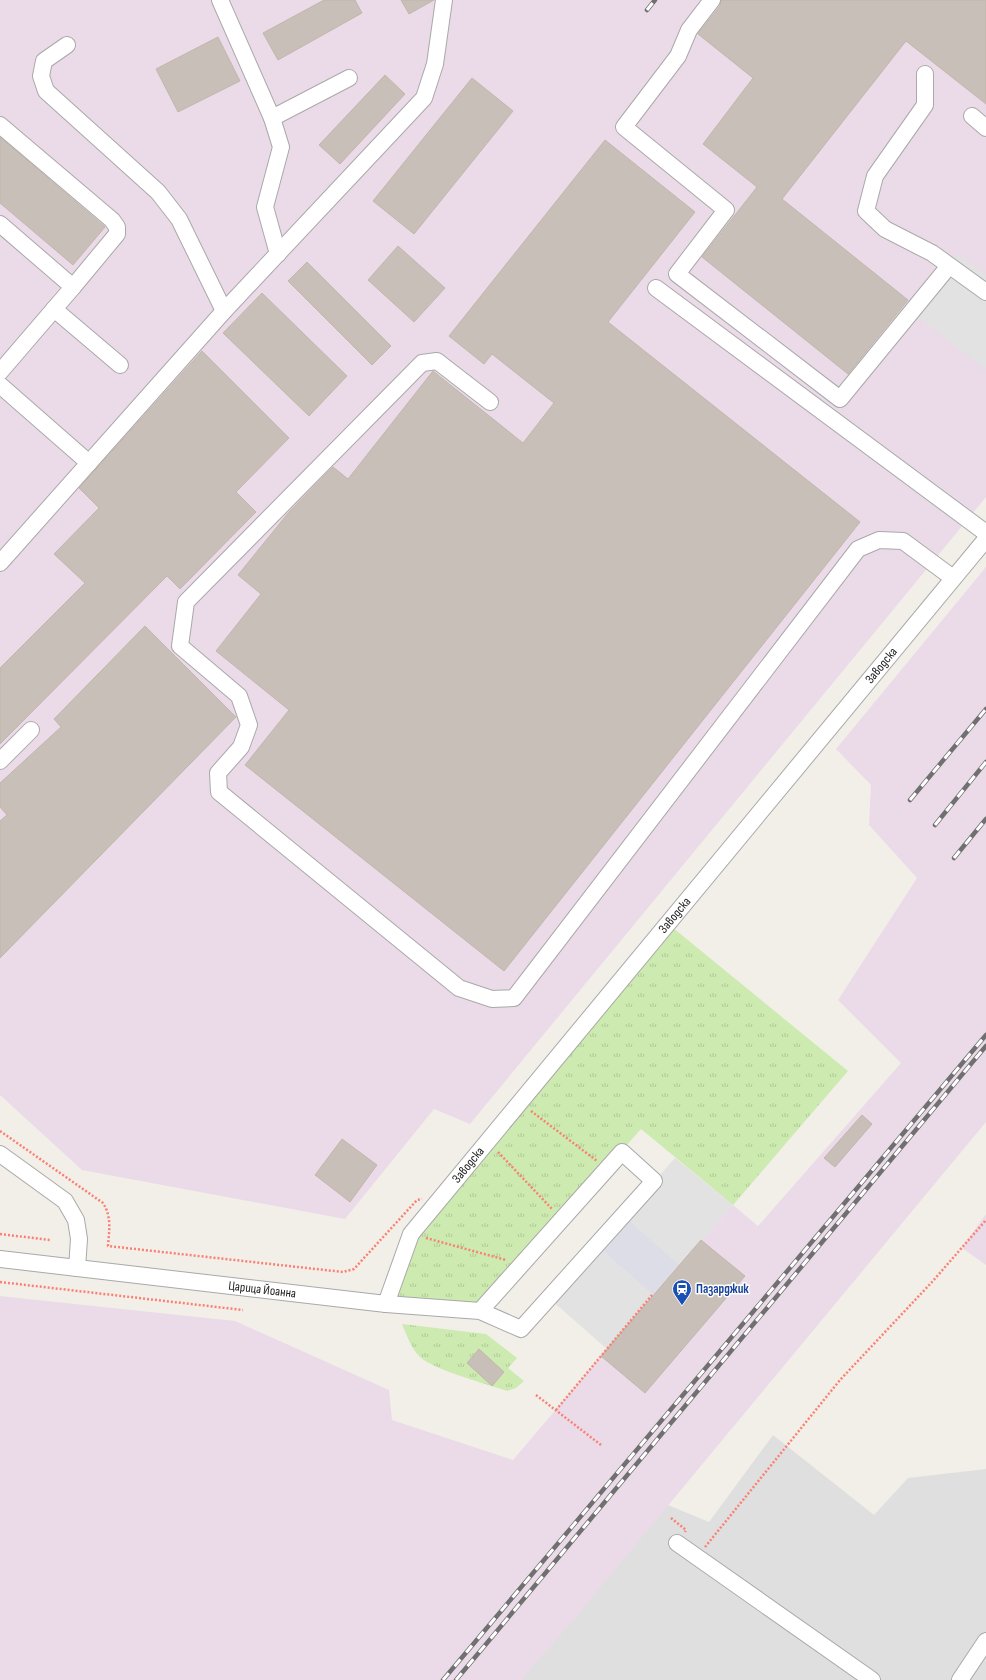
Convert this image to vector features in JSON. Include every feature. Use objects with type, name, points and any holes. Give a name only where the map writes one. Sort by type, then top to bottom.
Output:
[{"type":"street","points":[[220,0],[272,118],[280,147],[265,207],[278,254]]},
{"type":"street","points":[[0,563],[224,311],[424,98],[435,64],[444,0]]},
{"type":"street","points":[[712,0],[689,30],[678,56],[624,127],[726,210],[677,274],[840,399],[949,266]]},
{"type":"street","points":[[67,45],[44,61],[42,76],[46,91],[158,192],[179,219],[224,311]]},
{"type":"street","points":[[925,74],[925,106],[875,176],[866,211],[885,229],[932,253],[986,292]]},
{"type":"street","points":[[272,118],[349,78]]},
{"type":"street","points":[[972,116],[986,128]]},
{"type":"street","points":[[0,125],[112,220],[117,227],[118,234],[0,372]]},
{"type":"street","points":[[0,224],[73,287]]},
{"type":"street","points":[[656,288],[986,533]]},
{"type":"street","points":[[54,309],[120,365]]},
{"type":"street","points":[[490,402],[437,362],[422,363],[186,602],[180,646],[239,696],[249,725],[241,747],[218,773],[219,792],[459,988],[492,999],[514,998],[858,549],[879,540],[903,541],[953,578]]},
{"type":"street","points":[[0,385],[88,463]]},
{"type":"street","name":"Заводска","points":[[386,1304],[411,1234],[986,539]]},
{"type":"street","points":[[0,761],[32,730]]},
{"type":"street","name":"Царица Йоанна","points":[[0,1259],[386,1304],[480,1311],[521,1329],[654,1181],[622,1152],[607,1169]]},
{"type":"street","points":[[0,1154],[65,1201],[76,1220],[79,1239],[77,1268]]},
{"type":"street","points":[[480,1311],[607,1169]]},
{"type":"street","points":[[677,1543],[872,1680]]},
{"type":"street","points":[[960,1680],[986,1641]]},
{"type":"path","points":[[520,1103],[607,1169]]},
{"type":"path","points":[[0,1131],[103,1203],[108,1211],[110,1219],[108,1246],[343,1272],[354,1269],[417,1200],[423,1198]]},
{"type":"path","points":[[488,1141],[562,1219]]},
{"type":"path","points":[[697,1557],[840,1380],[932,1282],[986,1220]]},
{"type":"path","points":[[0,1234],[50,1240]]},
{"type":"path","points":[[411,1234],[522,1264]]},
{"type":"path","points":[[0,1282],[243,1310]]},
{"type":"path","points":[[556,1410],[652,1295]]},
{"type":"path","points":[[536,1395],[601,1445]]},
{"type":"shaded area","points":[[0,0],[986,0],[986,497],[470,1124],[434,1109],[345,1219],[82,1170],[0,1095]]},
{"type":"shaded area","points":[[959,254],[986,275],[986,370],[913,313]]},
{"type":"shaded area","points":[[986,567],[986,1122],[574,1619],[521,1680],[0,1680],[0,1296],[235,1321],[389,1390],[392,1420],[513,1460],[653,1295],[733,1205],[758,1226],[901,1063],[838,1000],[917,878],[869,825],[871,785],[836,749]]},
{"type":"shaded area","points":[[675,1158],[733,1205],[680,1265],[624,1216]]},
{"type":"shaded area","points":[[986,1214],[986,1265],[962,1248]]},
{"type":"shaded area","points":[[624,1216],[680,1265],[653,1295],[597,1246]]},
{"type":"shaded area","points":[[597,1246],[653,1295],[607,1349],[549,1298]]},
{"type":"shaded area","points":[[773,1435],[874,1515],[908,1478],[986,1469],[986,1680],[520,1680],[668,1505],[709,1522]]},
{"type":"green space","points":[[667,923],[848,1071],[733,1205],[641,1129],[480,1311],[386,1304],[411,1234]]},
{"type":"green space","points":[[402,1324],[486,1334],[517,1358],[508,1368],[524,1381],[516,1388],[507,1391],[437,1367],[420,1357],[414,1350]]},
{"type":"building","points":[[324,0],[355,0],[362,13],[278,60],[263,33]]},
{"type":"building","points":[[401,0],[434,0],[409,14]]},
{"type":"building","points":[[721,0],[986,0],[986,104],[906,41],[782,199],[908,300],[848,374],[702,257],[757,187],[703,144],[753,78],[698,34],[720,6]]},
{"type":"building","points":[[218,37],[240,81],[178,112],[156,69]]},
{"type":"building","points":[[385,75],[405,94],[340,164],[319,145]]},
{"type":"building","points":[[472,78],[513,111],[414,234],[373,201]]},
{"type":"building","points":[[0,137],[105,227],[73,265],[0,203]]},
{"type":"building","points":[[605,140],[695,212],[608,322],[860,522],[504,971],[245,765],[289,710],[216,651],[261,594],[238,575],[289,512],[333,467],[348,479],[433,371],[523,443],[554,403],[492,354],[484,364],[449,336]]},
{"type":"building","points":[[398,246],[445,288],[414,322],[368,280]]},
{"type":"building","points":[[307,262],[391,346],[372,365],[288,281]]},
{"type":"building","points":[[262,293],[347,376],[309,416],[223,333]]},
{"type":"building","points":[[202,351],[289,438],[236,492],[256,512],[180,589],[167,576],[0,744],[0,668],[85,583],[54,554],[99,508],[79,488]]},
{"type":"building","points":[[145,626],[236,717],[0,958],[0,821],[7,815],[0,807],[0,783],[61,727],[54,719]]},
{"type":"building","points":[[862,1115],[872,1124],[835,1167],[824,1158]]},
{"type":"building","points":[[342,1139],[377,1165],[350,1202],[315,1175]]},
{"type":"building","name":"Пазарджик","points":[[701,1240],[745,1276],[645,1393],[601,1356]]},
{"type":"building","points":[[479,1349],[504,1372],[492,1386],[467,1363]]},
{"type":"railway","points":[[647,10],[655,0]]},
{"type":"railway","points":[[910,800],[986,709]]},
{"type":"railway","points":[[935,825],[986,762]]},
{"type":"railway","points":[[954,858],[986,819]]},
{"type":"railway","points":[[443,1680],[986,1035]]},
{"type":"railway","points":[[456,1680],[986,1046]]},
{"type":"place","name":"Пазарджик","points":[[682,1306]]}]
